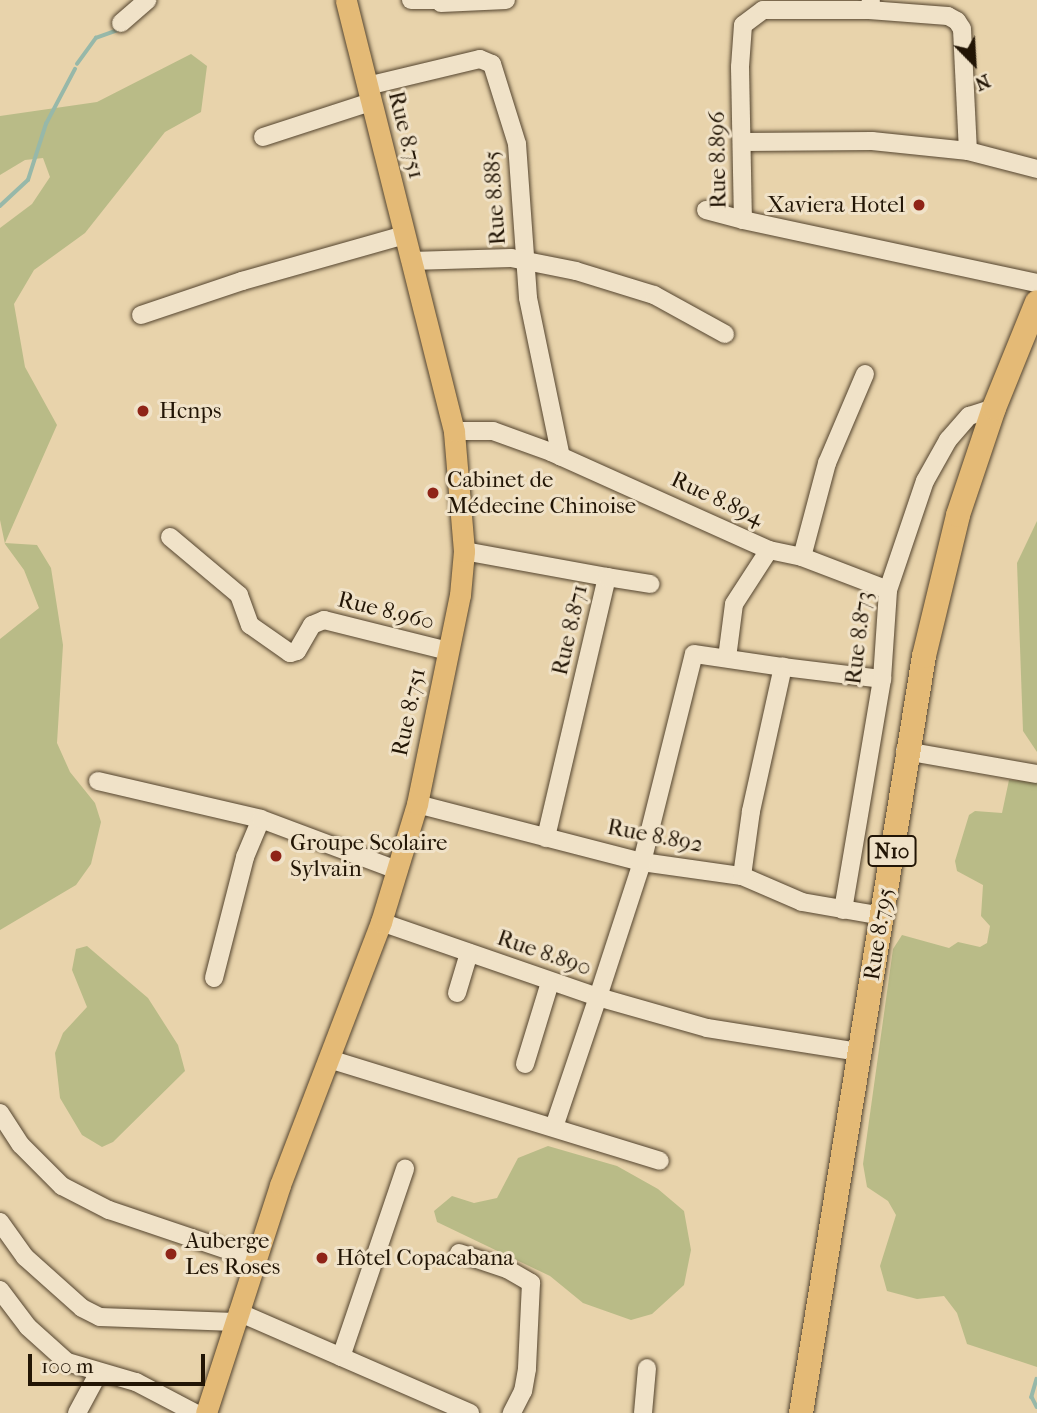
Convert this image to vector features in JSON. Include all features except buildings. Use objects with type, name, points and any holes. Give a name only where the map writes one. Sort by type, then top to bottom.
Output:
[{"type":"highway","name":"Rue 8.795","points":[[801,1413],[858,1052],[883,916],[905,751],[947,555],[994,408],[1037,302]]},
{"type":"main road","name":"Rue 8.751","points":[[206,1413],[254,1259],[381,922],[417,804],[448,652],[464,551],[454,431],[346,0]]},
{"type":"street","points":[[121,23],[147,0]]},
{"type":"street","points":[[411,0],[506,0]]},
{"type":"street","points":[[870,5],[948,16],[957,21],[962,29],[968,151]]},
{"type":"street","name":"Rue 8.896","points":[[870,5],[763,10],[752,15],[743,25],[740,47],[743,220],[1037,283]]},
{"type":"street","name":"Rue 8.885","points":[[369,94],[480,59],[492,64],[517,144],[524,260],[535,342],[561,457]]},
{"type":"street","points":[[263,137],[369,94]]},
{"type":"street","points":[[743,142],[872,141],[968,151],[1037,169]]},
{"type":"street","points":[[706,210],[743,220]]},
{"type":"street","points":[[141,315],[242,281],[405,236]]},
{"type":"street","points":[[411,261],[524,260],[644,292],[725,334]]},
{"type":"street","points":[[802,558],[827,463],[866,373]]},
{"type":"street","name":"Rue 8.873","points":[[843,910],[882,679],[888,590],[925,481],[948,440],[969,416],[994,408]]},
{"type":"street","name":"Rue 8.894","points":[[454,431],[493,431],[561,457],[769,550],[802,558],[888,590]]},
{"type":"street","name":"Rue 8.960","points":[[170,537],[239,595],[250,625],[290,653],[297,651],[312,625],[324,620],[448,652]]},
{"type":"street","points":[[769,550],[734,604],[727,658],[882,679]]},
{"type":"street","name":"Rue 8.871","points":[[464,551],[607,577],[546,838]]},
{"type":"street","points":[[607,577],[650,584]]},
{"type":"street","name":"Rue 8.890","points":[[381,922],[598,997],[642,862],[694,654],[727,658]]},
{"type":"street","points":[[742,876],[751,811],[783,667]]},
{"type":"street","points":[[905,751],[1037,774]]},
{"type":"street","points":[[97,781],[261,819],[397,870]]},
{"type":"street","name":"Rue 8.892","points":[[417,804],[642,862],[742,876],[802,902],[883,916]]},
{"type":"street","points":[[214,978],[245,857],[261,819]]},
{"type":"street","points":[[457,993],[469,953]]},
{"type":"street","points":[[525,1064],[550,982]]},
{"type":"street","points":[[554,1127],[598,997],[707,1028],[858,1052]]},
{"type":"street","points":[[329,1059],[660,1161]]},
{"type":"street","points":[[0,1113],[21,1145],[71,1192],[109,1210],[254,1259]]},
{"type":"street","points":[[341,1357],[405,1169]]},
{"type":"street","points":[[0,1223],[26,1257],[82,1308],[100,1317],[236,1317],[341,1357],[470,1413]]},
{"type":"street","points":[[459,1253],[507,1269],[531,1283],[527,1369],[523,1391],[512,1413]]},
{"type":"street","points":[[3,1301],[67,1362],[98,1374],[136,1382],[195,1413]]},
{"type":"street","points":[[643,1413],[647,1368]]},
{"type":"street","points":[[77,1413],[98,1374]]},
{"type":"green space","points":[[191,54],[207,66],[201,112],[165,132],[85,233],[34,270],[14,304],[25,367],[57,425],[5,543],[37,545],[51,568],[63,645],[57,743],[70,772],[95,803],[101,822],[91,864],[76,885],[0,930],[0,639],[39,608],[24,570],[5,544],[0,520],[0,228],[32,204],[50,177],[43,158],[25,160],[0,175],[0,116],[97,102]]},
{"type":"green space","points":[[1037,521],[1037,752],[1023,731],[1017,563]]},
{"type":"green space","points":[[1009,780],[1037,782],[1037,1367],[967,1344],[957,1313],[944,1296],[917,1299],[887,1291],[880,1266],[896,1215],[888,1201],[867,1187],[863,1164],[893,949],[902,935],[949,948],[958,942],[980,947],[987,943],[990,926],[981,916],[983,885],[957,871],[955,861],[969,815],[975,811],[1002,813]]},
{"type":"green space","points":[[87,946],[148,998],[178,1045],[185,1071],[113,1142],[102,1147],[82,1135],[60,1098],[55,1053],[63,1033],[87,1007],[72,970],[76,949]]},
{"type":"green space","points":[[548,1146],[617,1166],[658,1189],[684,1211],[691,1250],[684,1285],[652,1314],[631,1320],[583,1303],[550,1276],[437,1222],[434,1211],[452,1196],[474,1203],[497,1198],[518,1158]]},
{"type":"waterway","points":[[77,64],[96,38],[121,29]]},
{"type":"waterway","points":[[0,206],[28,180],[46,124],[75,69]]},
{"type":"waterway","points":[[1037,1379],[1032,1397],[1037,1407]]},
{"type":"place","name":"Xaviera Hotel","points":[[919,205]]},
{"type":"place","name":"Hcnps","points":[[143,411]]},
{"type":"place","name":"Cabinet de Médecine Chinoise","points":[[433,493]]},
{"type":"place","name":"Groupe Scolaire Sylvain","points":[[276,856]]},
{"type":"place","name":"Auberge Les Roses","points":[[171,1254]]},
{"type":"place","name":"Hôtel Copacabana","points":[[322,1258]]}]
